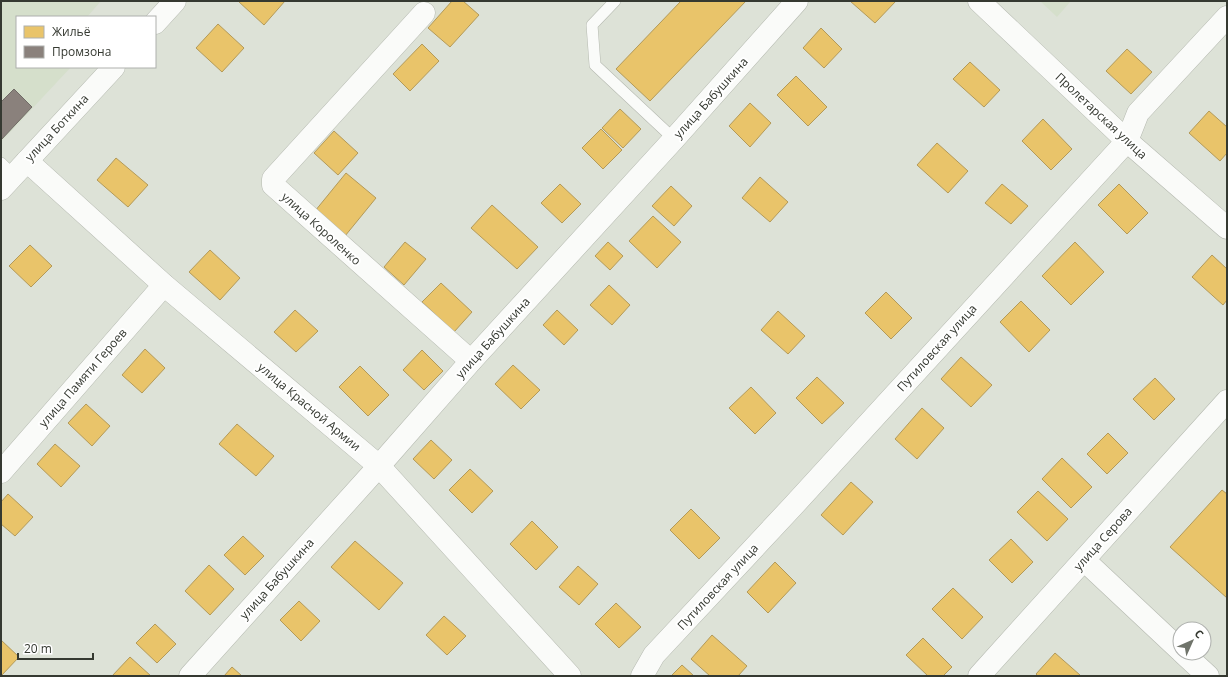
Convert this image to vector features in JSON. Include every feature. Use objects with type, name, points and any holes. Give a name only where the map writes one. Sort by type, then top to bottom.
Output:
[{"type":"street","points":[[156,22],[176,1]]},
{"type":"street","name":"улица Бабушкина","points":[[190,676],[379,466],[471,361],[674,139],[797,1]]},
{"type":"street","name":"Пролетарская улица","points":[[979,1],[1126,142],[1227,228]]},
{"type":"street","name":"улица Короленко","points":[[424,13],[273,179],[272,185],[471,361]]},
{"type":"street","name":"Путиловская улица","points":[[642,676],[654,655],[794,506],[1126,142],[1138,112],[1227,17]]},
{"type":"street","name":"улица Боткина","points":[[10,172],[113,68]]},
{"type":"street","name":"улица Красной Армии","points":[[10,172],[164,285],[379,466],[570,676]]},
{"type":"street","name":"улица Памяти Героев","points":[[1,472],[164,285]]},
{"type":"street","name":"улица Серова","points":[[979,676],[1226,403]]},
{"type":"street","points":[[1084,560],[1172,642]]},
{"type":"street","points":[[1192,661],[1208,676]]},
{"type":"lane","points":[[615,1],[592,25],[595,65],[674,139]]},
{"type":"shaded area","points":[[1,1],[101,1],[88,16],[16,16],[16,68],[70,68],[1,142]]},
{"type":"shaded area","points":[[1040,1],[1071,1],[1057,17]]},
{"type":"building: Жильё","points":[[238,1],[285,1],[264,25]]},
{"type":"building: Жильё","points":[[452,1],[463,1],[479,15],[450,47],[428,28]]},
{"type":"building: Жильё","points":[[681,1],[746,1],[650,101],[616,69]]},
{"type":"building: Жильё","points":[[850,1],[896,1],[875,23]]},
{"type":"building: Жильё","points":[[218,24],[244,48],[222,72],[196,48]]},
{"type":"building: Жильё","points":[[821,28],[842,49],[824,68],[803,48]]},
{"type":"building: Жильё","points":[[422,44],[439,61],[410,91],[393,74]]},
{"type":"building: Жильё","points":[[1127,49],[1152,72],[1131,94],[1106,71]]},
{"type":"building: Жильё","points":[[970,62],[1000,90],[984,107],[953,79]]},
{"type":"building: Жильё","points":[[796,76],[827,107],[808,126],[777,95]]},
{"type":"building: Жильё","points":[[750,103],[771,123],[750,147],[729,126]]},
{"type":"building: Жильё","points":[[620,109],[641,129],[623,148],[602,128]]},
{"type":"building: Жильё","points":[[1209,111],[1227,127],[1227,153],[1220,161],[1189,133]]},
{"type":"building: Жильё","points":[[1043,119],[1072,149],[1051,170],[1022,141]]},
{"type":"building: Жильё","points":[[601,129],[622,150],[603,169],[582,148]]},
{"type":"building: Жильё","points":[[334,131],[358,153],[338,175],[314,153]]},
{"type":"building: Жильё","points":[[937,143],[968,171],[948,193],[917,165]]},
{"type":"building: Жильё","points":[[116,158],[148,185],[128,207],[97,180]]},
{"type":"building: Жильё","points":[[346,173],[376,198],[345,236],[315,211]]},
{"type":"building: Жильё","points":[[760,177],[788,202],[770,222],[742,198]]},
{"type":"building: Жильё","points":[[560,184],[581,204],[562,223],[541,203]]},
{"type":"building: Жильё","points":[[1002,184],[1028,206],[1011,224],[985,203]]},
{"type":"building: Жильё","points":[[1119,184],[1148,213],[1127,234],[1098,205]]},
{"type":"building: Жильё","points":[[671,186],[692,206],[674,226],[652,206]]},
{"type":"building: Жильё","points":[[492,205],[538,247],[517,269],[471,228]]},
{"type":"building: Жильё","points":[[653,216],[681,242],[657,268],[629,241]]},
{"type":"building: Жильё","points":[[405,242],[426,259],[404,285],[384,267]]},
{"type":"building: Жильё","points":[[608,242],[623,256],[610,270],[595,256]]},
{"type":"building: Жильё","points":[[1075,242],[1104,272],[1071,305],[1042,276]]},
{"type":"building: Жильё","points":[[30,245],[52,266],[31,287],[9,266]]},
{"type":"building: Жильё","points":[[210,250],[240,278],[220,300],[189,272]]},
{"type":"building: Жильё","points":[[1212,255],[1227,269],[1227,300],[1223,305],[1192,277]]},
{"type":"building: Жильё","points":[[441,283],[472,312],[454,332],[422,302]]},
{"type":"building: Жильё","points":[[609,285],[630,305],[612,325],[590,305]]},
{"type":"building: Жильё","points":[[886,292],[912,318],[891,339],[865,313]]},
{"type":"building: Жильё","points":[[1021,301],[1050,330],[1029,352],[1000,322]]},
{"type":"building: Жильё","points":[[295,310],[318,331],[296,352],[274,332]]},
{"type":"building: Жильё","points":[[557,310],[578,330],[564,345],[543,325]]},
{"type":"building: Жильё","points":[[778,311],[805,336],[788,354],[761,330]]},
{"type":"building: Жильё","points":[[145,349],[165,368],[142,393],[122,375]]},
{"type":"building: Жильё","points":[[422,350],[443,371],[424,390],[403,370]]},
{"type":"building: Жильё","points":[[961,357],[992,385],[971,407],[941,379]]},
{"type":"building: Жильё","points":[[513,365],[540,390],[521,409],[495,384]]},
{"type":"building: Жильё","points":[[360,366],[389,395],[368,416],[339,387]]},
{"type":"building: Жильё","points":[[817,377],[844,403],[822,424],[796,398]]},
{"type":"building: Жильё","points":[[1155,378],[1175,399],[1154,420],[1133,399]]},
{"type":"building: Жильё","points":[[751,387],[776,413],[755,434],[729,408]]},
{"type":"building: Жильё","points":[[86,404],[110,426],[92,446],[68,423]]},
{"type":"building: Жильё","points":[[922,408],[944,428],[917,459],[895,439]]},
{"type":"building: Жильё","points":[[237,424],[274,456],[256,476],[219,444]]},
{"type":"building: Жильё","points":[[1108,433],[1128,453],[1107,474],[1087,454]]},
{"type":"building: Жильё","points":[[431,440],[452,460],[434,479],[413,459]]},
{"type":"building: Жильё","points":[[55,444],[80,466],[61,487],[37,464]]},
{"type":"building: Жильё","points":[[1062,458],[1092,487],[1071,508],[1042,479]]},
{"type":"building: Жильё","points":[[470,469],[493,491],[472,513],[449,490]]},
{"type":"building: Жильё","points":[[851,482],[873,502],[843,535],[821,515]]},
{"type":"building: Жильё","points":[[1222,490],[1227,494],[1227,598],[1170,547]]},
{"type":"building: Жильё","points":[[1038,491],[1068,519],[1047,541],[1017,512]]},
{"type":"building: Жильё","points":[[8,494],[33,517],[15,536],[1,524],[1,502]]},
{"type":"building: Жильё","points":[[691,509],[720,538],[699,559],[670,530]]},
{"type":"building: Жильё","points":[[532,521],[558,547],[536,570],[510,544]]},
{"type":"building: Жильё","points":[[243,536],[264,556],[245,575],[224,555]]},
{"type":"building: Жильё","points":[[1011,539],[1033,562],[1012,583],[989,560]]},
{"type":"building: Жильё","points":[[355,541],[403,583],[379,610],[331,567]]},
{"type":"building: Жильё","points":[[775,562],[796,583],[768,613],[747,592]]},
{"type":"building: Жильё","points":[[209,565],[234,589],[210,615],[185,591]]},
{"type":"building: Жильё","points":[[578,566],[598,584],[579,605],[559,587]]},
{"type":"building: Жильё","points":[[953,588],[983,617],[962,639],[932,609]]},
{"type":"building: Жильё","points":[[299,601],[320,621],[301,641],[280,620]]},
{"type":"building: Жильё","points":[[616,603],[641,627],[619,648],[595,624]]},
{"type":"building: Жильё","points":[[444,616],[466,636],[447,655],[426,635]]},
{"type":"building: Жильё","points":[[155,624],[176,644],[157,663],[136,643]]},
{"type":"building: Жильё","points":[[712,635],[747,666],[738,676],[710,676],[691,659]]},
{"type":"building: Жильё","points":[[923,638],[952,667],[943,676],[928,676],[906,655]]},
{"type":"building: Жильё","points":[[1,640],[19,657],[1,676]]},
{"type":"building: Жильё","points":[[1055,653],[1080,676],[1038,676],[1036,674]]},
{"type":"building: Жильё","points":[[130,657],[151,676],[112,676]]},
{"type":"building: Жильё","points":[[682,665],[694,676],[671,676]]},
{"type":"building: Жильё","points":[[232,667],[242,676],[224,676]]},
{"type":"building: Промзона","points":[[14,89],[32,107],[1,140],[1,102]]}]
